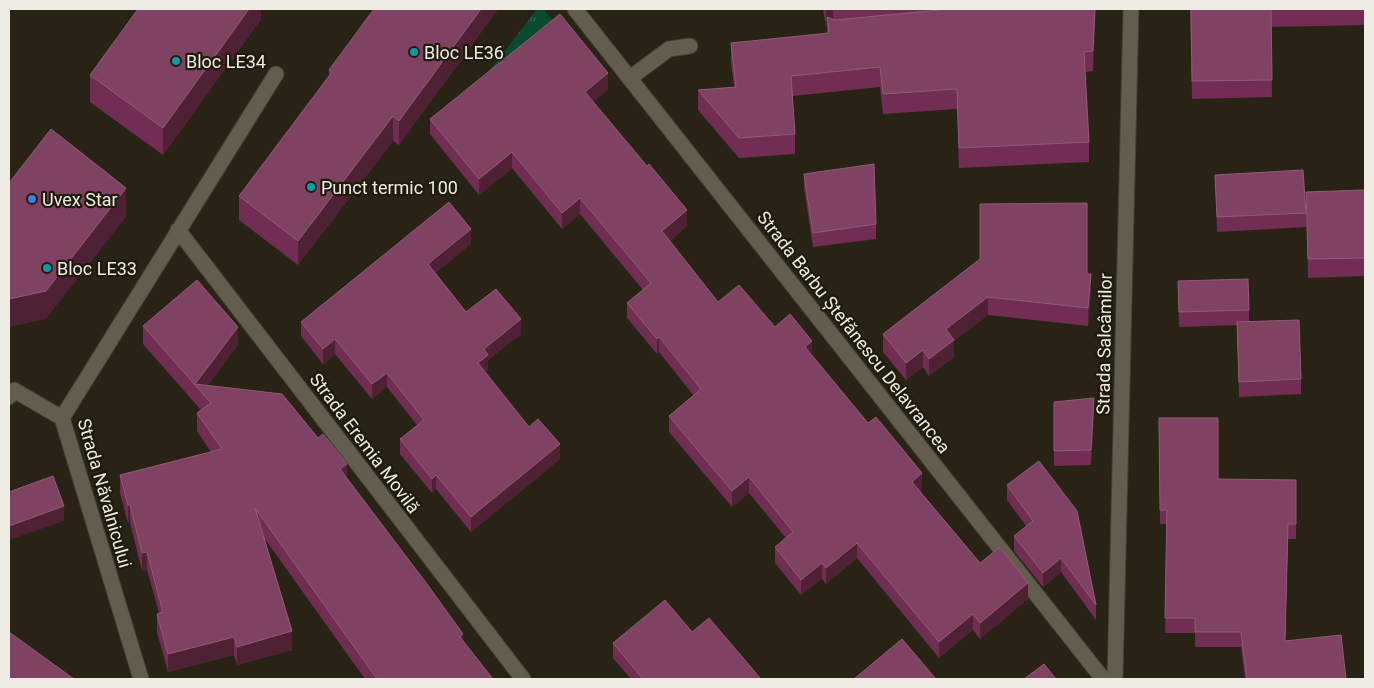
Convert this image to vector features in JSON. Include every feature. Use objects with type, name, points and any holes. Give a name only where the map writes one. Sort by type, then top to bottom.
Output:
[{"type":"street","name":"Strada Barbu Ștefănescu Delavrancea","points":[[575,9],[1103,679]]},
{"type":"street","name":"Strada Salcâmilor","points":[[1115,679],[1131,9]]},
{"type":"street","points":[[630,78],[669,48],[690,46]]},
{"type":"street","name":"Strada Năvalnicului","points":[[141,679],[62,418],[276,74]]},
{"type":"street","name":"Strada Eremia Movilă","points":[[178,230],[523,679]]},
{"type":"street","points":[[9,396],[14,390],[62,418]]},
{"type":"green space","points":[[537,9],[543,9],[560,29],[465,103]]},
{"type":"building","name":"Bloc LE34","points":[[138,9],[249,9],[163,128],[90,75]]},
{"type":"building","points":[[374,9],[481,9],[399,121],[393,116],[298,241],[239,196],[332,72],[329,70]]},
{"type":"building","points":[[950,9],[1095,9],[1093,51],[1084,52],[1089,142],[959,148],[957,89],[883,94],[880,67],[791,76],[795,134],[739,138],[698,90],[736,87],[731,43],[829,33],[827,17],[835,20]]},
{"type":"building","points":[[1191,9],[1271,9],[1272,80],[1192,81]]},
{"type":"building","points":[[560,14],[608,73],[585,92],[687,210],[662,231],[718,302],[739,285],[775,327],[790,314],[812,341],[805,347],[868,423],[876,417],[922,473],[912,482],[980,563],[1000,547],[1028,583],[980,623],[973,614],[939,642],[857,543],[826,568],[822,563],[801,580],[775,547],[793,532],[749,477],[732,491],[669,416],[701,389],[659,337],[657,339],[627,303],[651,283],[580,198],[562,213],[512,152],[479,179],[430,119]]},
{"type":"building","name":"Bloc LE33","points":[[51,129],[126,188],[46,291],[9,299],[9,183]]},
{"type":"building","points":[[874,164],[876,224],[813,233],[804,174]]},
{"type":"building","points":[[1303,170],[1306,213],[1217,217],[1215,175]]},
{"type":"building","points":[[1365,190],[1365,258],[1308,259],[1306,192]]},
{"type":"building","points":[[449,202],[471,229],[428,264],[466,312],[496,289],[521,319],[484,349],[488,355],[478,363],[529,427],[538,419],[560,444],[471,517],[436,475],[432,479],[400,439],[424,420],[387,373],[372,384],[335,339],[323,349],[301,322]]},
{"type":"building","points":[[1087,203],[1087,274],[1091,274],[1088,308],[988,297],[946,329],[954,340],[929,359],[923,350],[906,363],[883,334],[980,259],[980,204]]},
{"type":"building","points":[[1248,279],[1249,310],[1179,312],[1178,281]]},
{"type":"building","points":[[197,280],[238,327],[195,384],[282,394],[318,438],[323,434],[347,464],[340,469],[427,584],[463,634],[460,637],[493,679],[377,679],[255,508],[292,631],[237,647],[234,637],[168,654],[157,614],[163,612],[147,552],[142,553],[120,475],[222,449],[197,413],[211,403],[143,326]]},
{"type":"building","points":[[1299,320],[1301,379],[1239,382],[1237,322]]},
{"type":"building","points":[[1094,398],[1091,450],[1054,451],[1054,402]]},
{"type":"building","points":[[1159,418],[1218,418],[1218,479],[1296,480],[1296,524],[1288,524],[1285,641],[1341,635],[1346,679],[1247,679],[1241,632],[1195,632],[1195,618],[1165,618],[1167,510],[1160,510]]},
{"type":"building","points":[[1039,461],[1077,511],[1096,605],[1061,558],[1043,573],[1014,536],[1033,521],[1007,485]]},
{"type":"building","points":[[53,476],[64,506],[9,526],[9,492]]},
{"type":"building","points":[[665,600],[692,632],[709,618],[761,679],[643,679],[613,643]]},
{"type":"building","points":[[9,632],[74,679],[9,679]]},
{"type":"building","points":[[902,639],[936,679],[854,679]]},
{"type":"building","points":[[1044,664],[1056,679],[1024,679]]},
{"type":"place","name":"Bloc LE36","points":[[414,52]]},
{"type":"place","name":"Bloc LE34","points":[[176,61]]},
{"type":"place","name":"Punct termic 100","points":[[311,187]]},
{"type":"place","name":"Uvex Star","points":[[32,199]]},
{"type":"place","name":"Bloc LE33","points":[[47,268]]}]
